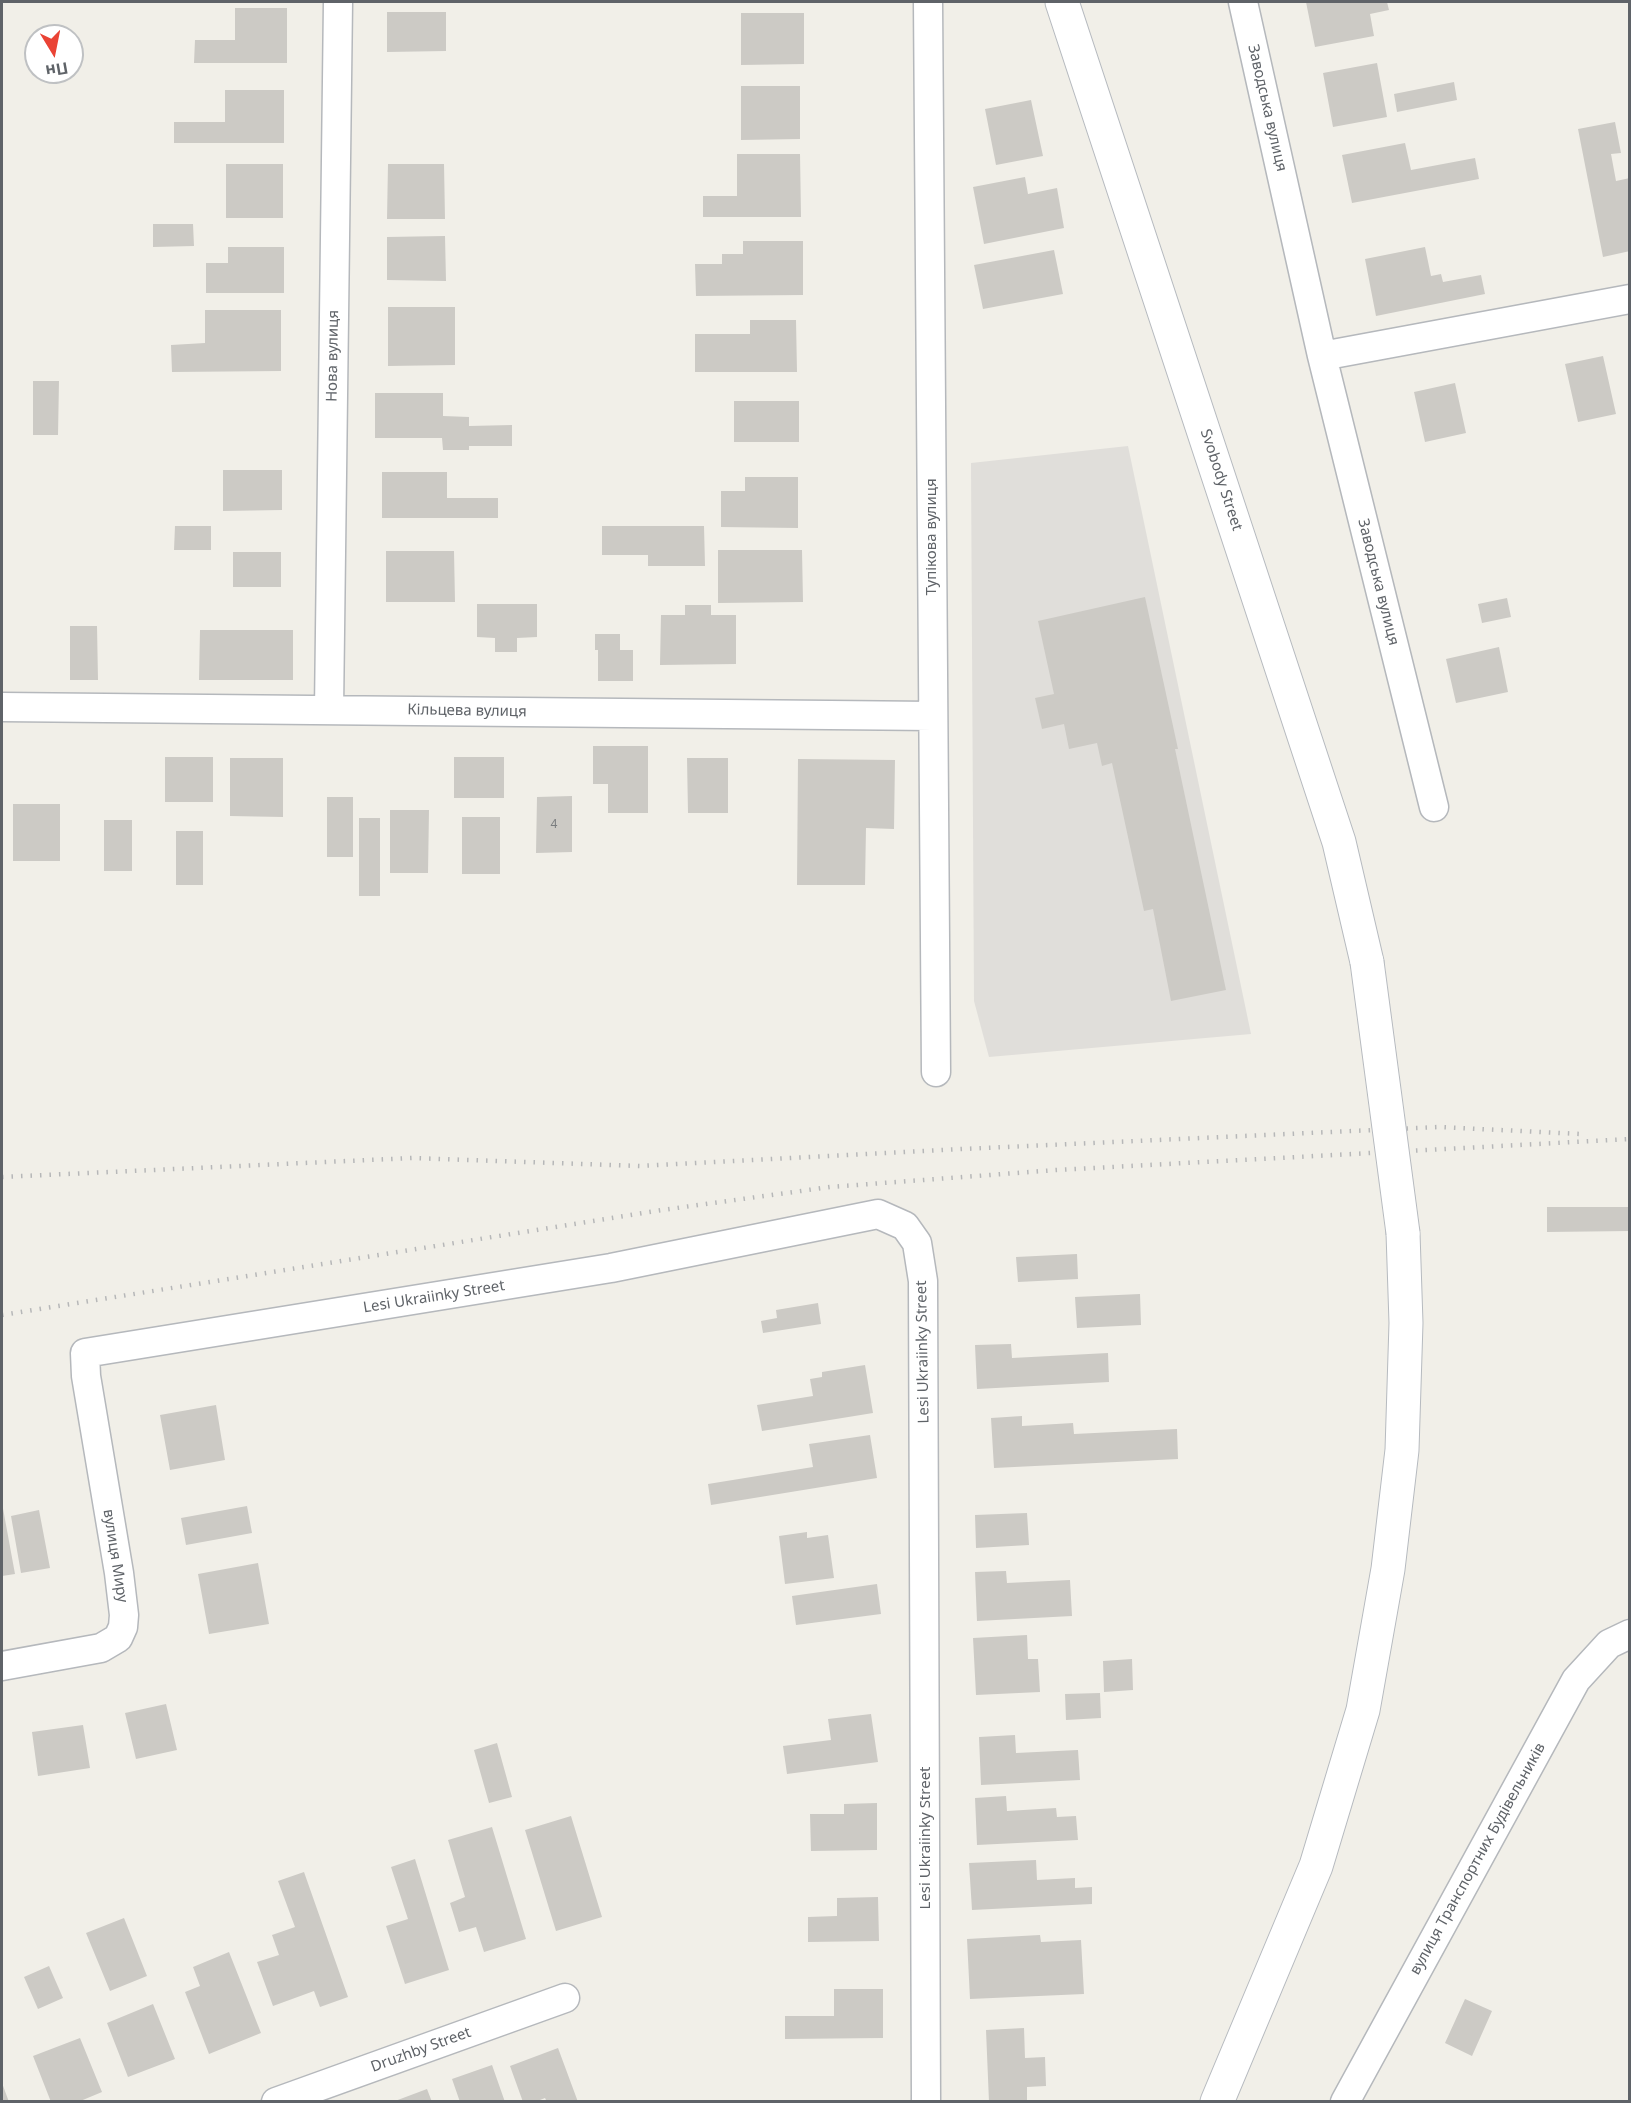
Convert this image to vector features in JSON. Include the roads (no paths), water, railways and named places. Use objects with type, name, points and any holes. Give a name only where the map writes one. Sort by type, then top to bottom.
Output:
[{"type":"main road","name":"Svobody Street","points":[[1062,2],[1339,842],[1367,962],[1403,1233],[1406,1323],[1402,1450],[1388,1569],[1363,1710],[1316,1866],[1217,2102]]},
{"type":"street","name":"Нова вулиця","points":[[329,710],[338,2]]},
{"type":"street","name":"Тупікова вулиця","points":[[928,2],[936,1072]]},
{"type":"street","name":"Заводська вулиця","points":[[1243,2],[1322,356],[1434,807]]},
{"type":"street","points":[[1322,356],[1629,299]]},
{"type":"street","name":"Кільцева вулиця","points":[[2,707],[933,716]]},
{"type":"street","name":"Lesi Ukraiinky Street","points":[[85,1353],[611,1268],[878,1214],[905,1226],[917,1244],[924,1281],[926,2102]]},
{"type":"street","name":"вулиця Миру","points":[[2,1666],[101,1648],[118,1638],[123,1627],[122,1594],[87,1388],[85,1353]]},
{"type":"street","name":"вулиця Транспортних Будівельників","points":[[1345,2102],[1576,1680],[1609,1644],[1629,1634]]},
{"type":"street","name":"Druzhby Street","points":[[276,2102],[566,1998]]},
{"type":"railway","points":[[2,1177],[412,1158],[640,1166],[1439,1127],[1581,1134]]},
{"type":"railway","points":[[2,1315],[662,1210],[830,1187],[1056,1170],[1630,1139]]}]
